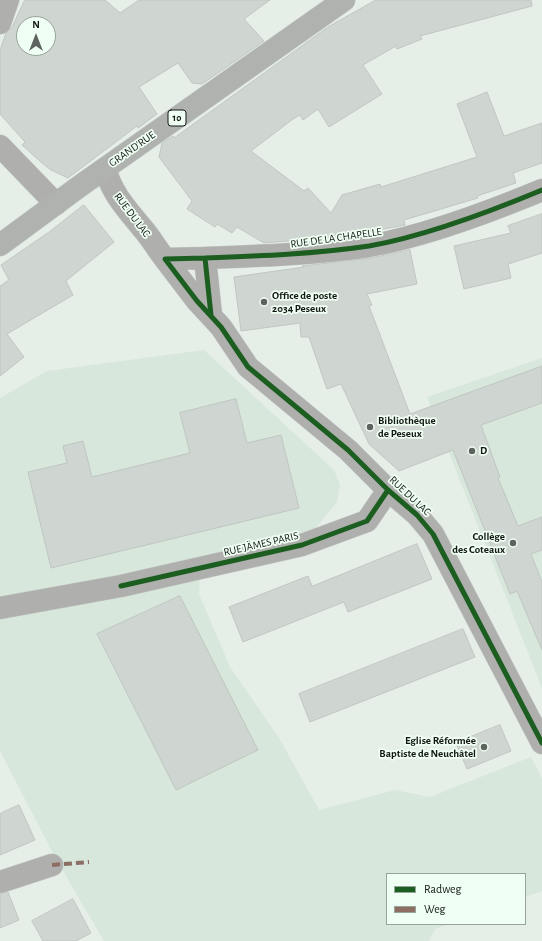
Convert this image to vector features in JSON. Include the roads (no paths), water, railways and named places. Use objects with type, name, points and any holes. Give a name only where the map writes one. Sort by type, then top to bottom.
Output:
[{"type":"main road","name":"GRAND'RUE","points":[[0,245],[344,0]]},
{"type":"street","points":[[0,23],[8,0]]},
{"type":"street","points":[[0,146],[56,204]]},
{"type":"street","name":"RUE DU LAC","points":[[105,169],[109,183],[117,198],[144,230],[164,259],[211,315],[248,367],[348,450],[388,490],[417,515],[433,534],[542,743]]},
{"type":"street","name":"RUE DE LA CHAPELLE","points":[[164,259],[307,254],[370,245],[432,230],[542,190]]},
{"type":"street","points":[[205,258],[211,315]]},
{"type":"street","name":"RUE JÄMES PARIS","points":[[0,608],[121,586],[302,545],[367,521],[388,490]]},
{"type":"street","points":[[0,882],[52,865]]},
{"type":"place","name":"Office de poste 2034 Peseux","points":[[264,302]]},
{"type":"place","name":"Bibliothèque de Peseux","points":[[370,427]]},
{"type":"place","name":"D","points":[[472,451]]},
{"type":"place","name":"Collège des Coteaux","points":[[513,543]]},
{"type":"place","name":"Eglise Réformée Baptiste de Neuchâtel","points":[[484,747]]}]
